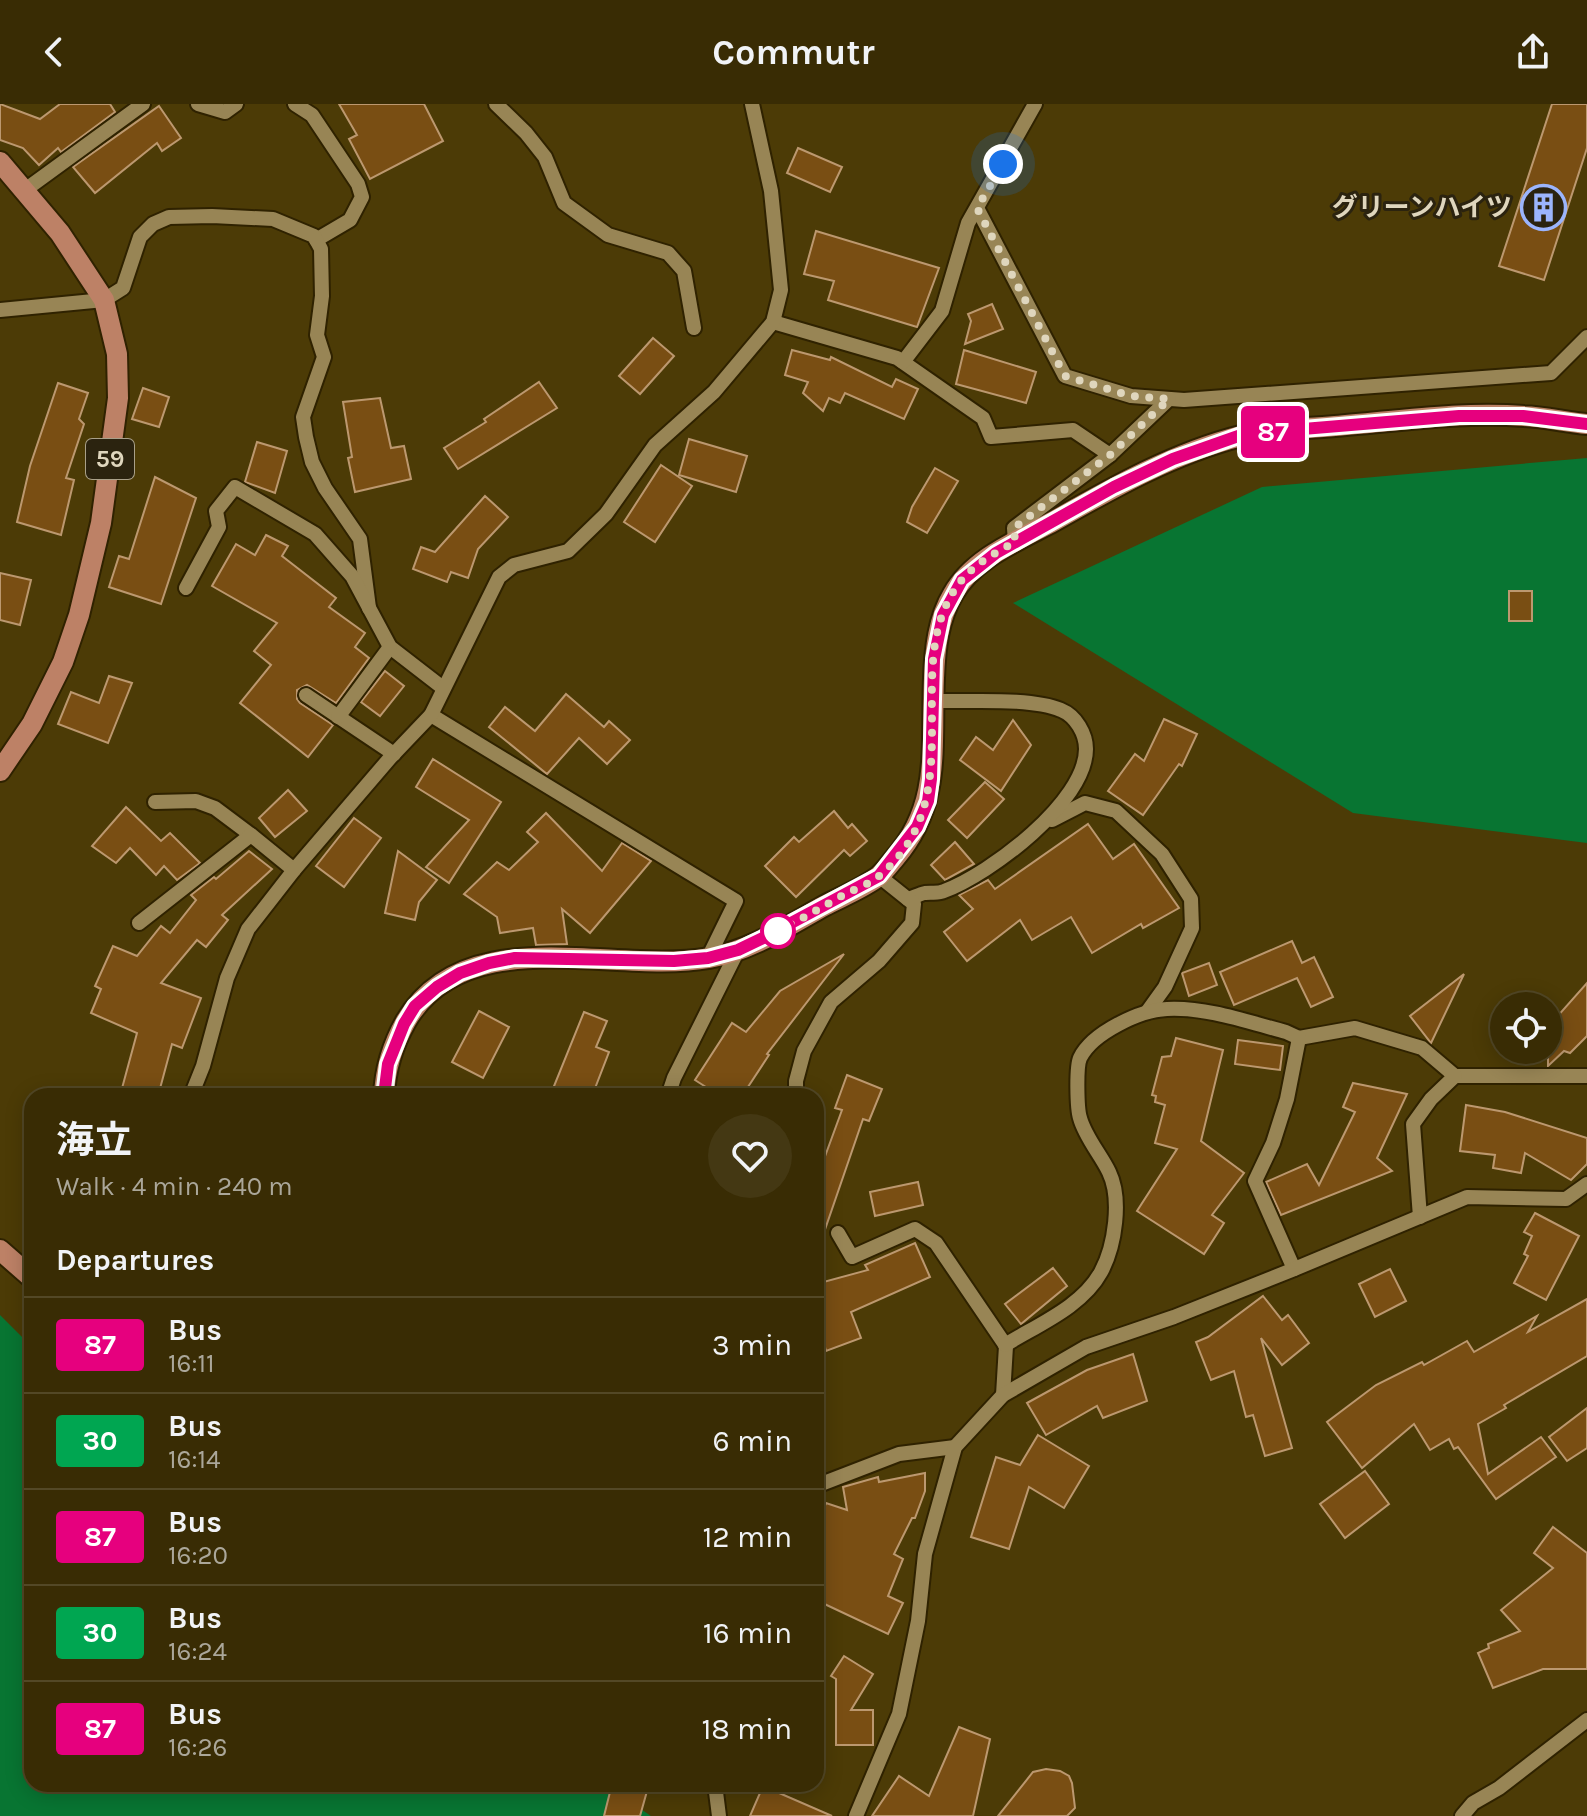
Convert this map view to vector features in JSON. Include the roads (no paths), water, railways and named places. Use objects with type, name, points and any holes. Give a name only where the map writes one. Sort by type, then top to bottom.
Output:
[{"type":"main road","name":"59","points":[[0,162],[68,245],[104,300],[117,354],[118,398],[101,523],[79,615],[63,662],[32,724],[0,771]]},
{"type":"main road","points":[[385,1088],[388,1064],[415,1006],[460,973],[515,958],[674,961],[708,958],[738,950],[879,876],[917,827],[928,801],[938,633],[951,597],[962,580],[996,553],[1114,487],[1173,459],[1244,434],[1459,416],[1523,416],[1587,424]]},
{"type":"main road","points":[[0,1250],[24,1271]]},
{"type":"street","points":[[25,190],[143,104]]},
{"type":"street","points":[[198,104],[225,112],[236,104]]},
{"type":"street","points":[[295,104],[312,115],[358,184],[362,197],[350,220],[316,240]]},
{"type":"street","points":[[496,104],[545,157],[564,203],[608,235],[668,253],[684,271],[694,328]]},
{"type":"street","points":[[194,1088],[227,978],[248,929],[294,870],[431,715],[499,577],[514,565],[568,551],[606,514],[655,445],[714,392],[773,322],[781,290],[771,191],[752,104]]},
{"type":"street","points":[[903,362],[942,311],[968,223],[1035,104]]},
{"type":"street","points":[[977,208],[1065,376],[1131,396],[1184,400],[1551,373],[1587,337]]},
{"type":"street","points":[[0,310],[104,300],[123,288],[140,237],[153,224],[169,217],[273,219],[314,236],[321,249],[322,296],[317,335],[324,357],[303,417],[312,462],[325,488],[360,539],[369,608]]},
{"type":"street","points":[[773,322],[903,362],[983,418],[991,437],[1073,430],[1110,455]]},
{"type":"street","points":[[1015,542],[1014,528],[1110,455],[1169,399]]},
{"type":"street","points":[[186,588],[219,527],[216,511],[235,487],[315,534],[352,576],[390,647],[443,688]]},
{"type":"street","points":[[338,717],[390,647]]},
{"type":"street","points":[[306,695],[394,754]]},
{"type":"street","points":[[908,899],[925,893],[942,893],[1016,849],[1068,798],[1086,763],[1086,741],[1078,724],[1064,711],[1040,704],[933,701]]},
{"type":"street","points":[[431,715],[736,901],[708,958]]},
{"type":"street","points":[[155,802],[196,801],[215,808],[294,870]]},
{"type":"street","points":[[1034,830],[1085,803],[1116,811],[1162,854],[1191,899],[1192,928],[1165,987],[1147,1012]]},
{"type":"street","points":[[139,923],[251,835]]},
{"type":"street","points":[[796,1088],[804,1051],[831,1002],[879,961],[912,923],[914,904],[879,876]]},
{"type":"street","points":[[671,1088],[738,950]]},
{"type":"street","points":[[1005,1345],[1077,1301],[1101,1273],[1112,1240],[1116,1197],[1111,1175],[1080,1118],[1076,1074],[1081,1056],[1107,1030],[1147,1012],[1193,1010],[1286,1032],[1299,1038],[1355,1028],[1422,1048],[1455,1076],[1587,1076]]},
{"type":"street","points":[[1294,1269],[1255,1181],[1283,1114],[1299,1038]]},
{"type":"street","points":[[1420,1217],[1413,1124],[1431,1099],[1455,1076]]},
{"type":"street","points":[[856,1816],[899,1714],[918,1621],[925,1554],[955,1447],[1003,1395],[1086,1347],[1174,1317],[1467,1197],[1566,1199],[1587,1184]]},
{"type":"street","points":[[838,1233],[852,1257],[915,1229],[936,1243],[1005,1345],[1003,1395]]},
{"type":"street","points":[[824,1483],[899,1454],[955,1447]]},
{"type":"street","points":[[1462,1816],[1473,1803],[1499,1788],[1587,1720]]},
{"type":"street","points":[[716,1792],[719,1816]]},
{"type":"place","name":"グリーンハイツ","points":[[1543,207]]}]
